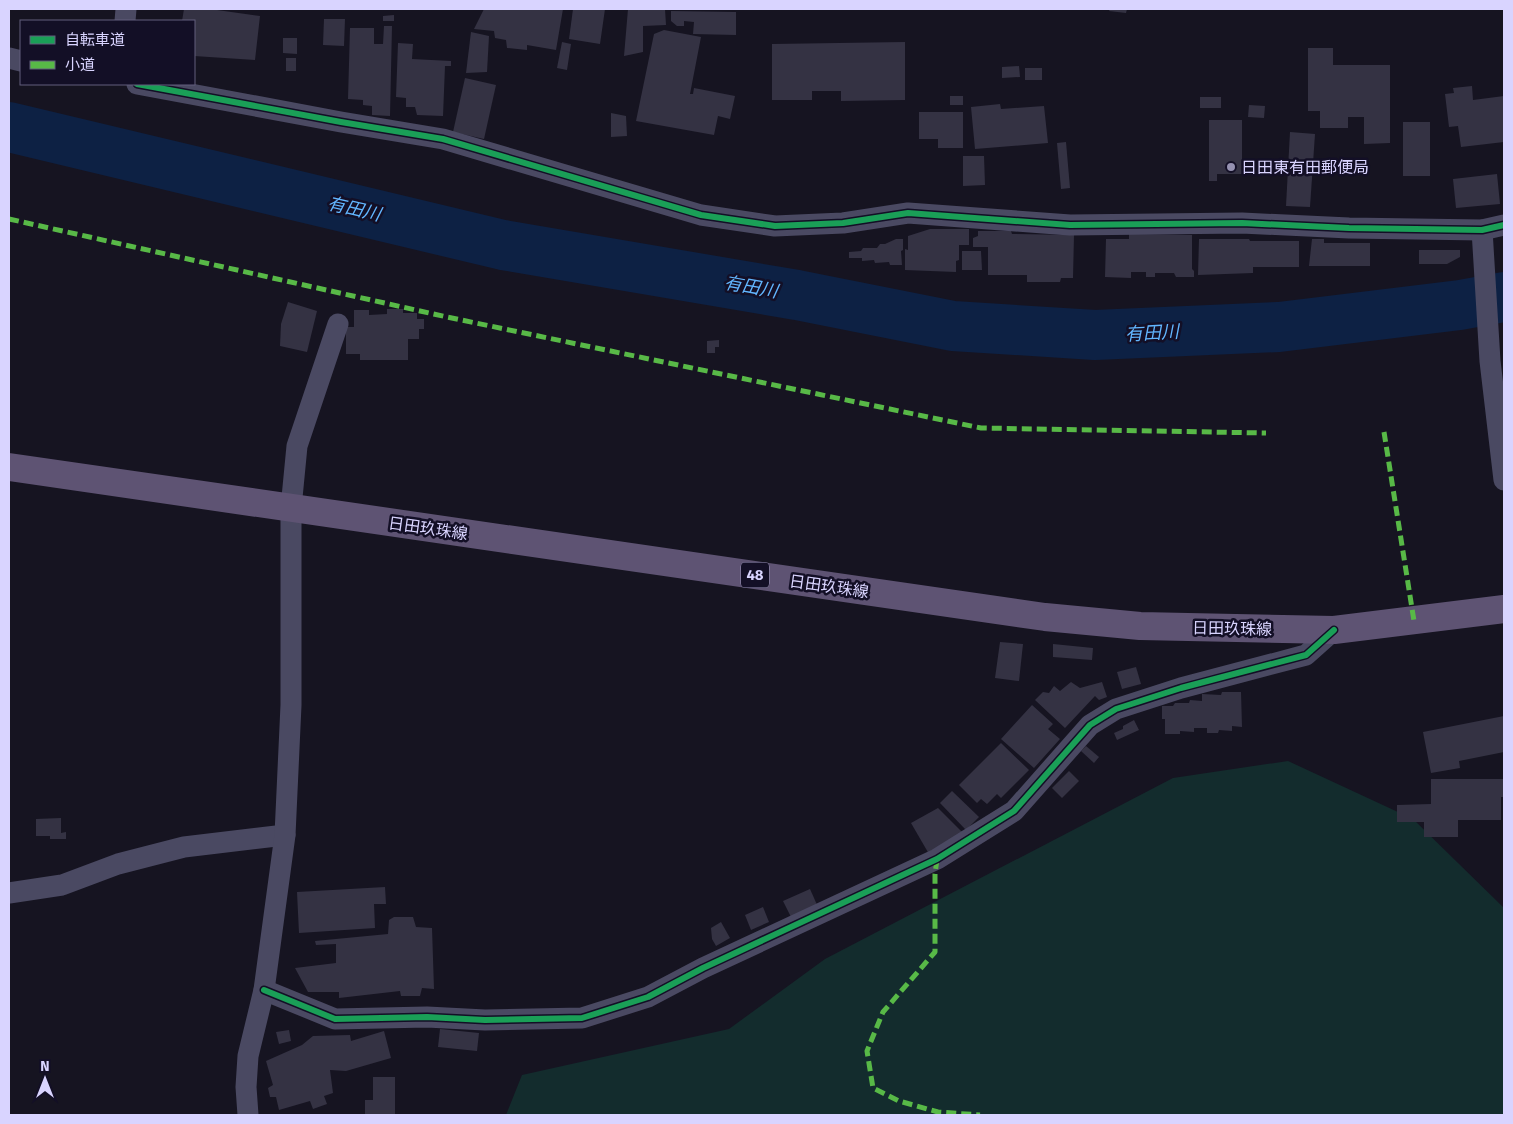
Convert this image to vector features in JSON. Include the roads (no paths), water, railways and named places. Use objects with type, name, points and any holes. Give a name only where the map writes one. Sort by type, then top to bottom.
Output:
[{"type":"main road","name":"日田玖珠線","points":[[9,467],[1045,617],[1140,626],[1334,630],[1504,609]]},
{"type":"street","points":[[143,85],[443,139],[701,215],[775,226],[843,223],[908,214],[1070,225],[1242,223],[1349,228],[1482,230],[1504,225]]},
{"type":"street","points":[[1482,230],[1490,361],[1504,480]]},
{"type":"street","points":[[248,1115],[246,1087],[248,1056],[264,990],[285,835],[291,705],[292,508],[297,446],[338,324]]},
{"type":"street","points":[[264,990],[335,1020],[427,1017],[485,1020],[582,1018],[648,997],[703,968],[937,859],[1014,810],[1090,725],[1116,709],[1181,688],[1306,656],[1334,630]]},
{"type":"street","points":[[9,893],[62,885],[118,864],[184,847],[285,835]]},
{"type":"waterway","name":"有田川","points":[[9,127],[503,245],[797,295],[953,326],[1095,335],[1279,327],[1460,305],[1504,297]]},
{"type":"place","name":"日田東有田郵便局","points":[[1231,167]]}]
